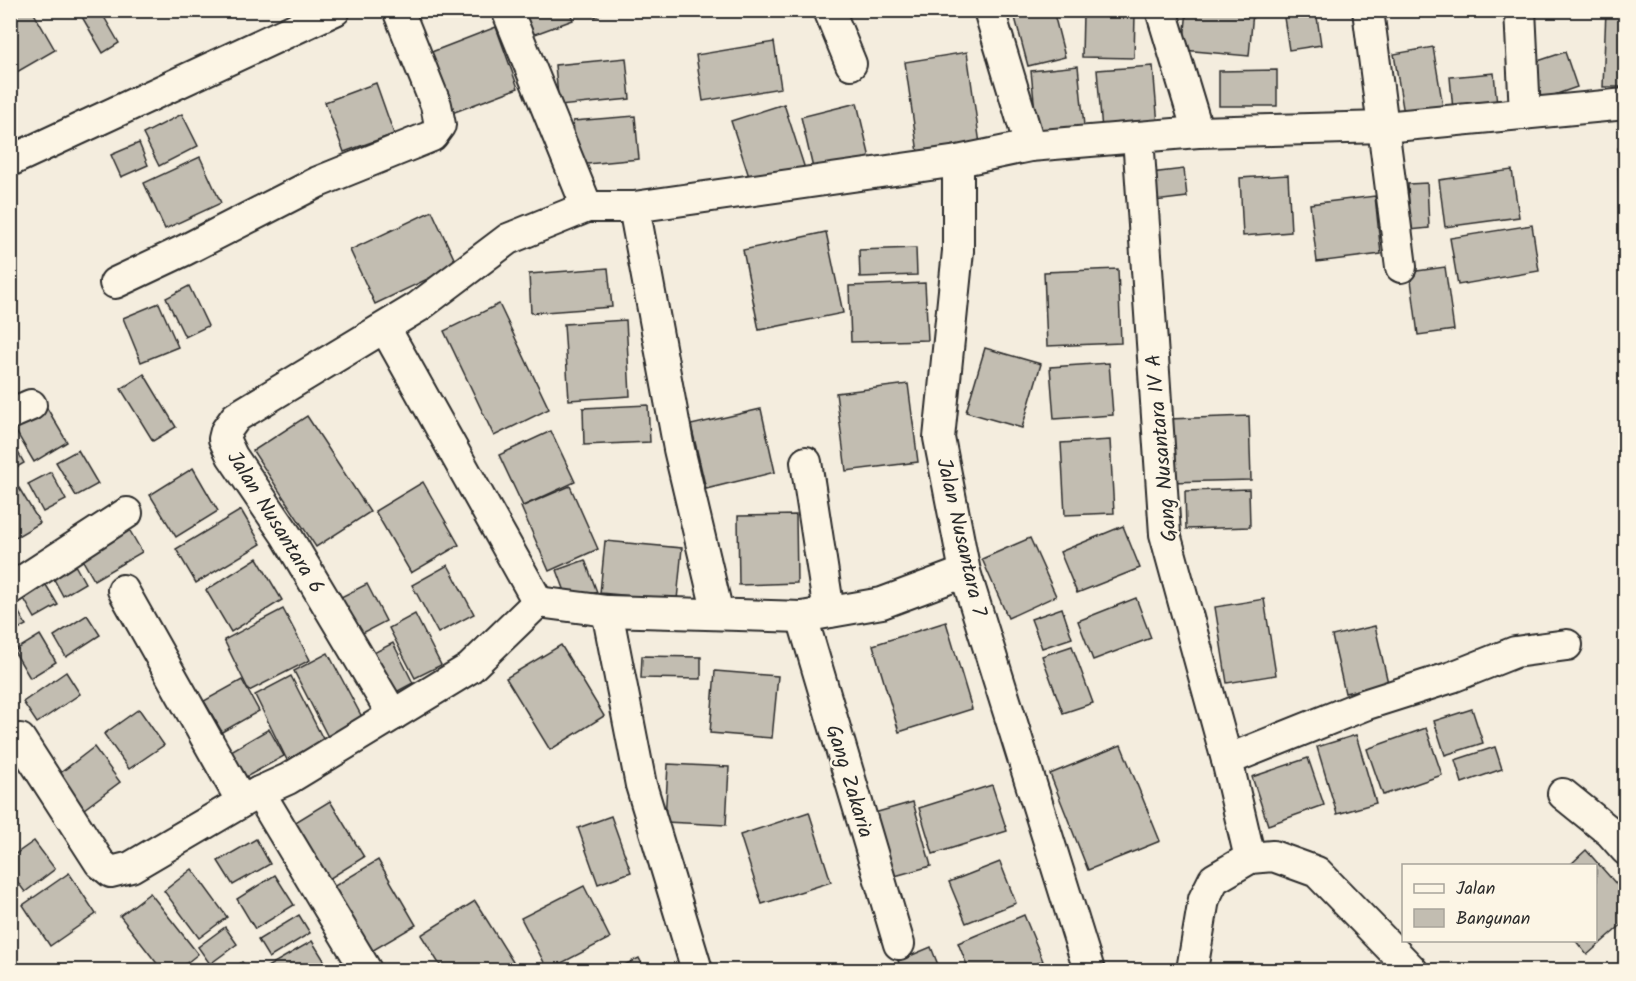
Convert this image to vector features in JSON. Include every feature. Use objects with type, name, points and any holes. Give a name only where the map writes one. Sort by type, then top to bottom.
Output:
[{"type":"street","points":[[10,161],[284,21],[335,10]]},
{"type":"street","points":[[115,283],[318,182],[432,136],[440,125],[436,105],[398,10]]},
{"type":"street","points":[[507,10],[587,207]]},
{"type":"street","points":[[829,10],[851,64]]},
{"type":"street","points":[[988,10],[1030,146]]},
{"type":"street","points":[[1161,10],[1198,132]]},
{"type":"street","points":[[1368,10],[1401,267]]},
{"type":"street","points":[[1520,10],[1525,114]]},
{"type":"street","points":[[538,602],[385,327],[418,306],[508,239],[587,207],[634,207],[958,161],[1030,146],[1198,132],[1384,126],[1626,104]]},
{"type":"street","name":"Gang Nusantara IV A","points":[[1138,137],[1165,534],[1227,760],[1250,858]]},
{"type":"street","name":"Jalan Nusantara 7","points":[[958,161],[958,250],[939,438],[965,572],[1089,970]]},
{"type":"street","points":[[634,207],[680,449],[718,614]]},
{"type":"street","name":"Jalan Nusantara 6","points":[[385,327],[236,417],[226,431],[224,439],[232,456],[286,535],[393,715]]},
{"type":"street","name":"Gang Zakaria","points":[[806,462],[815,615],[899,944]]},
{"type":"street","points":[[10,589],[127,513]]},
{"type":"street","points":[[538,602],[606,611],[815,615],[882,603],[965,572]]},
{"type":"street","points":[[123,590],[250,796],[366,970]]},
{"type":"street","points":[[20,739],[100,863],[111,872],[131,867],[250,796],[288,779],[470,668],[538,602]]},
{"type":"street","points":[[606,611],[641,785],[697,970]]},
{"type":"street","points":[[1227,760],[1367,705],[1452,677],[1515,652],[1568,645]]},
{"type":"street","points":[[1563,794],[1610,832],[1626,850]]},
{"type":"street","points":[[1192,970],[1204,899],[1214,879],[1250,858],[1273,856],[1317,872],[1412,970]]},
{"type":"building","points":[[10,10],[32,10],[55,50],[10,76]]},
{"type":"building","points":[[78,10],[100,10],[119,43],[103,53]]},
{"type":"building","points":[[517,10],[569,10],[573,20],[527,37]]},
{"type":"building","points":[[592,10],[608,10],[595,17]]},
{"type":"building","points":[[1013,10],[1053,10],[1065,57],[1028,66]]},
{"type":"building","points":[[1187,10],[1253,12],[1249,56],[1183,50]]},
{"type":"building","points":[[1316,10],[1321,45],[1289,50],[1283,11]]},
{"type":"building","points":[[1606,10],[1626,10],[1626,87],[1603,87]]},
{"type":"building","points":[[1083,13],[1135,14],[1134,58],[1082,57]]},
{"type":"building","points":[[496,27],[518,88],[452,113],[429,53]]},
{"type":"building","points":[[774,42],[781,88],[703,101],[696,55]]},
{"type":"building","points":[[1433,47],[1444,113],[1405,120],[1394,54]]},
{"type":"building","points":[[967,52],[980,144],[918,153],[905,62]]},
{"type":"building","points":[[1565,52],[1577,87],[1537,101],[1526,65]]},
{"type":"building","points":[[626,58],[630,99],[559,106],[555,65]]},
{"type":"building","points":[[1078,66],[1085,136],[1038,141],[1031,71]]},
{"type":"building","points":[[1153,66],[1158,125],[1102,130],[1097,70]]},
{"type":"building","points":[[1277,70],[1277,106],[1219,106],[1219,71]]},
{"type":"building","points":[[1494,73],[1497,105],[1453,110],[1450,77]]},
{"type":"building","points":[[376,83],[394,134],[344,152],[325,102]]},
{"type":"building","points":[[857,103],[872,167],[816,181],[801,117]]},
{"type":"building","points":[[784,104],[806,172],[753,189],[731,121]]},
{"type":"building","points":[[182,114],[198,146],[159,166],[143,134]]},
{"type":"building","points":[[635,116],[639,159],[577,165],[573,121]]},
{"type":"building","points":[[139,143],[148,165],[121,177],[111,155]]},
{"type":"building","points":[[1618,148],[1626,148],[1626,236],[1619,236]]},
{"type":"building","points":[[200,157],[221,203],[165,229],[144,183]]},
{"type":"building","points":[[1184,169],[1187,197],[1155,201],[1151,173]]},
{"type":"building","points":[[1512,170],[1519,217],[1445,227],[1439,180]]},
{"type":"building","points":[[1288,175],[1291,232],[1243,236],[1240,178]]},
{"type":"building","points":[[1427,183],[1429,228],[1410,230],[1408,184]]},
{"type":"building","points":[[10,193],[17,208],[10,211]]},
{"type":"building","points":[[1375,196],[1381,254],[1317,262],[1310,204]]},
{"type":"building","points":[[432,211],[457,265],[375,304],[350,250]]},
{"type":"building","points":[[1532,225],[1539,271],[1458,285],[1450,238]]},
{"type":"building","points":[[826,232],[843,313],[759,330],[743,250]]},
{"type":"building","points":[[916,248],[917,275],[860,277],[859,250]]},
{"type":"building","points":[[1445,267],[1454,330],[1418,335],[1410,272]]},
{"type":"building","points":[[608,268],[612,307],[531,313],[529,274]]},
{"type":"building","points":[[1118,269],[1121,343],[1047,346],[1044,272]]},
{"type":"building","points":[[925,283],[928,340],[851,342],[849,286]]},
{"type":"building","points":[[189,286],[208,326],[185,337],[166,298]]},
{"type":"building","points":[[159,303],[178,347],[141,362],[123,318]]},
{"type":"building","points":[[499,304],[549,409],[494,436],[444,331]]},
{"type":"building","points":[[626,320],[630,396],[569,400],[564,324]]},
{"type":"building","points":[[985,348],[1041,364],[1022,428],[966,412]]},
{"type":"building","points":[[1109,363],[1113,415],[1054,419],[1050,367]]},
{"type":"building","points":[[144,374],[176,427],[153,441],[121,389]]},
{"type":"building","points":[[908,384],[918,462],[846,471],[836,393]]},
{"type":"building","points":[[44,403],[67,442],[34,462],[11,423]]},
{"type":"building","points":[[648,405],[650,442],[584,445],[583,408]]},
{"type":"building","points":[[761,409],[775,472],[706,489],[691,425]]},
{"type":"building","points":[[307,416],[370,512],[316,547],[253,451]]},
{"type":"building","points":[[1249,416],[1251,480],[1170,482],[1168,419]]},
{"type":"building","points":[[551,431],[575,482],[523,506],[499,455]]},
{"type":"building","points":[[10,438],[24,463],[10,471]]},
{"type":"building","points":[[1110,440],[1114,513],[1065,515],[1061,443]]},
{"type":"building","points":[[78,450],[98,484],[76,496],[56,462]]},
{"type":"building","points":[[193,468],[218,511],[176,537],[150,495]]},
{"type":"building","points":[[51,472],[66,500],[43,512],[28,484]]},
{"type":"building","points":[[423,482],[459,545],[411,573],[375,511]]},
{"type":"building","points":[[570,486],[598,549],[549,571],[521,507]]},
{"type":"building","points":[[19,488],[40,523],[11,540],[10,494]]},
{"type":"building","points":[[1249,489],[1250,527],[1186,529],[1185,491]]},
{"type":"building","points":[[241,510],[261,544],[196,583],[176,549]]},
{"type":"building","points":[[796,515],[797,583],[739,585],[738,516]]},
{"type":"building","points":[[126,524],[142,552],[94,580],[78,552]]},
{"type":"building","points":[[1123,526],[1140,568],[1077,593],[1060,552]]},
{"type":"building","points":[[1030,538],[1056,596],[1008,618],[982,559]]},
{"type":"building","points":[[605,541],[682,548],[677,600],[600,593]]},
{"type":"building","points":[[71,558],[85,583],[63,596],[49,570]]},
{"type":"building","points":[[257,558],[282,600],[231,632],[206,590]]},
{"type":"building","points":[[585,560],[597,592],[569,602],[557,570]]},
{"type":"building","points":[[448,565],[474,614],[438,633],[412,585]]},
{"type":"building","points":[[40,575],[58,605],[35,618],[18,588]]},
{"type":"building","points":[[367,584],[386,621],[355,637],[335,600]]},
{"type":"building","points":[[10,597],[26,625],[10,633]]},
{"type":"building","points":[[1136,598],[1151,638],[1093,660],[1078,621]]},
{"type":"building","points":[[1264,599],[1276,675],[1227,683],[1215,607]]},
{"type":"building","points":[[1062,608],[1072,638],[1042,648],[1031,619]]},
{"type":"building","points":[[283,609],[310,660],[249,691],[224,640]]},
{"type":"building","points":[[415,614],[441,665],[415,678],[389,628]]},
{"type":"building","points":[[87,615],[100,635],[66,657],[54,636]]},
{"type":"building","points":[[946,622],[972,709],[899,732],[873,645]]},
{"type":"building","points":[[1375,626],[1388,683],[1345,693],[1332,636]]},
{"type":"building","points":[[40,635],[56,662],[30,678],[14,651]]},
{"type":"building","points":[[393,643],[413,683],[385,698],[364,658]]},
{"type":"building","points":[[561,645],[604,716],[550,750],[506,678]]},
{"type":"building","points":[[1072,646],[1093,703],[1063,713],[1042,656]]},
{"type":"building","points":[[328,653],[363,719],[328,737],[294,671]]},
{"type":"building","points":[[642,656],[701,657],[701,679],[641,678]]},
{"type":"building","points":[[715,671],[778,676],[772,738],[710,733]]},
{"type":"building","points":[[66,672],[80,694],[37,723],[23,702]]},
{"type":"building","points":[[291,676],[324,741],[287,760],[255,695]]},
{"type":"building","points":[[242,680],[259,711],[222,732],[204,701]]},
{"type":"building","points":[[139,709],[164,745],[129,769],[104,734]]},
{"type":"building","points":[[1472,709],[1483,743],[1445,755],[1434,721]]},
{"type":"building","points":[[1426,728],[1442,775],[1383,795],[1367,749]]},
{"type":"building","points":[[269,729],[284,756],[246,777],[231,751]]},
{"type":"building","points":[[1356,735],[1376,803],[1337,814],[1317,747]]},
{"type":"building","points":[[1121,745],[1160,841],[1088,870],[1050,774]]},
{"type":"building","points":[[94,747],[120,782],[80,812],[54,778]]},
{"type":"building","points":[[1495,747],[1502,769],[1462,783],[1455,760]]},
{"type":"building","points":[[1308,758],[1324,805],[1268,825],[1252,777]]},
{"type":"building","points":[[668,764],[729,767],[726,825],[665,822]]},
{"type":"building","points":[[992,785],[1007,831],[933,854],[919,808]]},
{"type":"building","points":[[330,801],[364,857],[324,882],[289,826]]},
{"type":"building","points":[[913,802],[931,866],[884,879],[867,815]]},
{"type":"building","points":[[809,812],[831,882],[762,904],[740,835]]},
{"type":"building","points":[[611,816],[631,872],[598,884],[578,828]]},
{"type":"building","points":[[256,839],[270,864],[233,885],[218,861]]},
{"type":"building","points":[[34,841],[55,869],[25,892],[10,872],[10,858]]},
{"type":"building","points":[[1586,850],[1626,895],[1626,921],[1587,955],[1577,942],[1597,942],[1597,864],[1571,864]]},
{"type":"building","points":[[378,860],[416,925],[370,952],[333,887]]},
{"type":"building","points":[[1000,862],[1016,903],[966,923],[949,882]]},
{"type":"building","points":[[192,869],[227,917],[199,938],[164,891]]},
{"type":"building","points":[[69,873],[96,914],[50,946],[23,905]]},
{"type":"building","points":[[275,875],[294,905],[255,929],[237,899]]},
{"type":"building","points":[[584,886],[610,938],[548,970],[521,918]]},
{"type":"building","points":[[150,893],[198,954],[178,970],[162,970],[120,916]]},
{"type":"building","points":[[475,901],[518,970],[443,970],[421,935]]},
{"type":"building","points":[[299,915],[310,933],[269,958],[258,940]]},
{"type":"building","points":[[1024,915],[1043,961],[1021,970],[969,970],[958,943]]},
{"type":"building","points":[[225,927],[237,944],[210,964],[198,947]]},
{"type":"building","points":[[312,941],[330,970],[269,970],[267,967]]},
{"type":"building","points":[[931,947],[940,970],[902,970],[898,961]]},
{"type":"building","points":[[639,958],[645,970],[614,970]]},
{"type":"building","points":[[242,962],[250,970],[232,970]]}]
